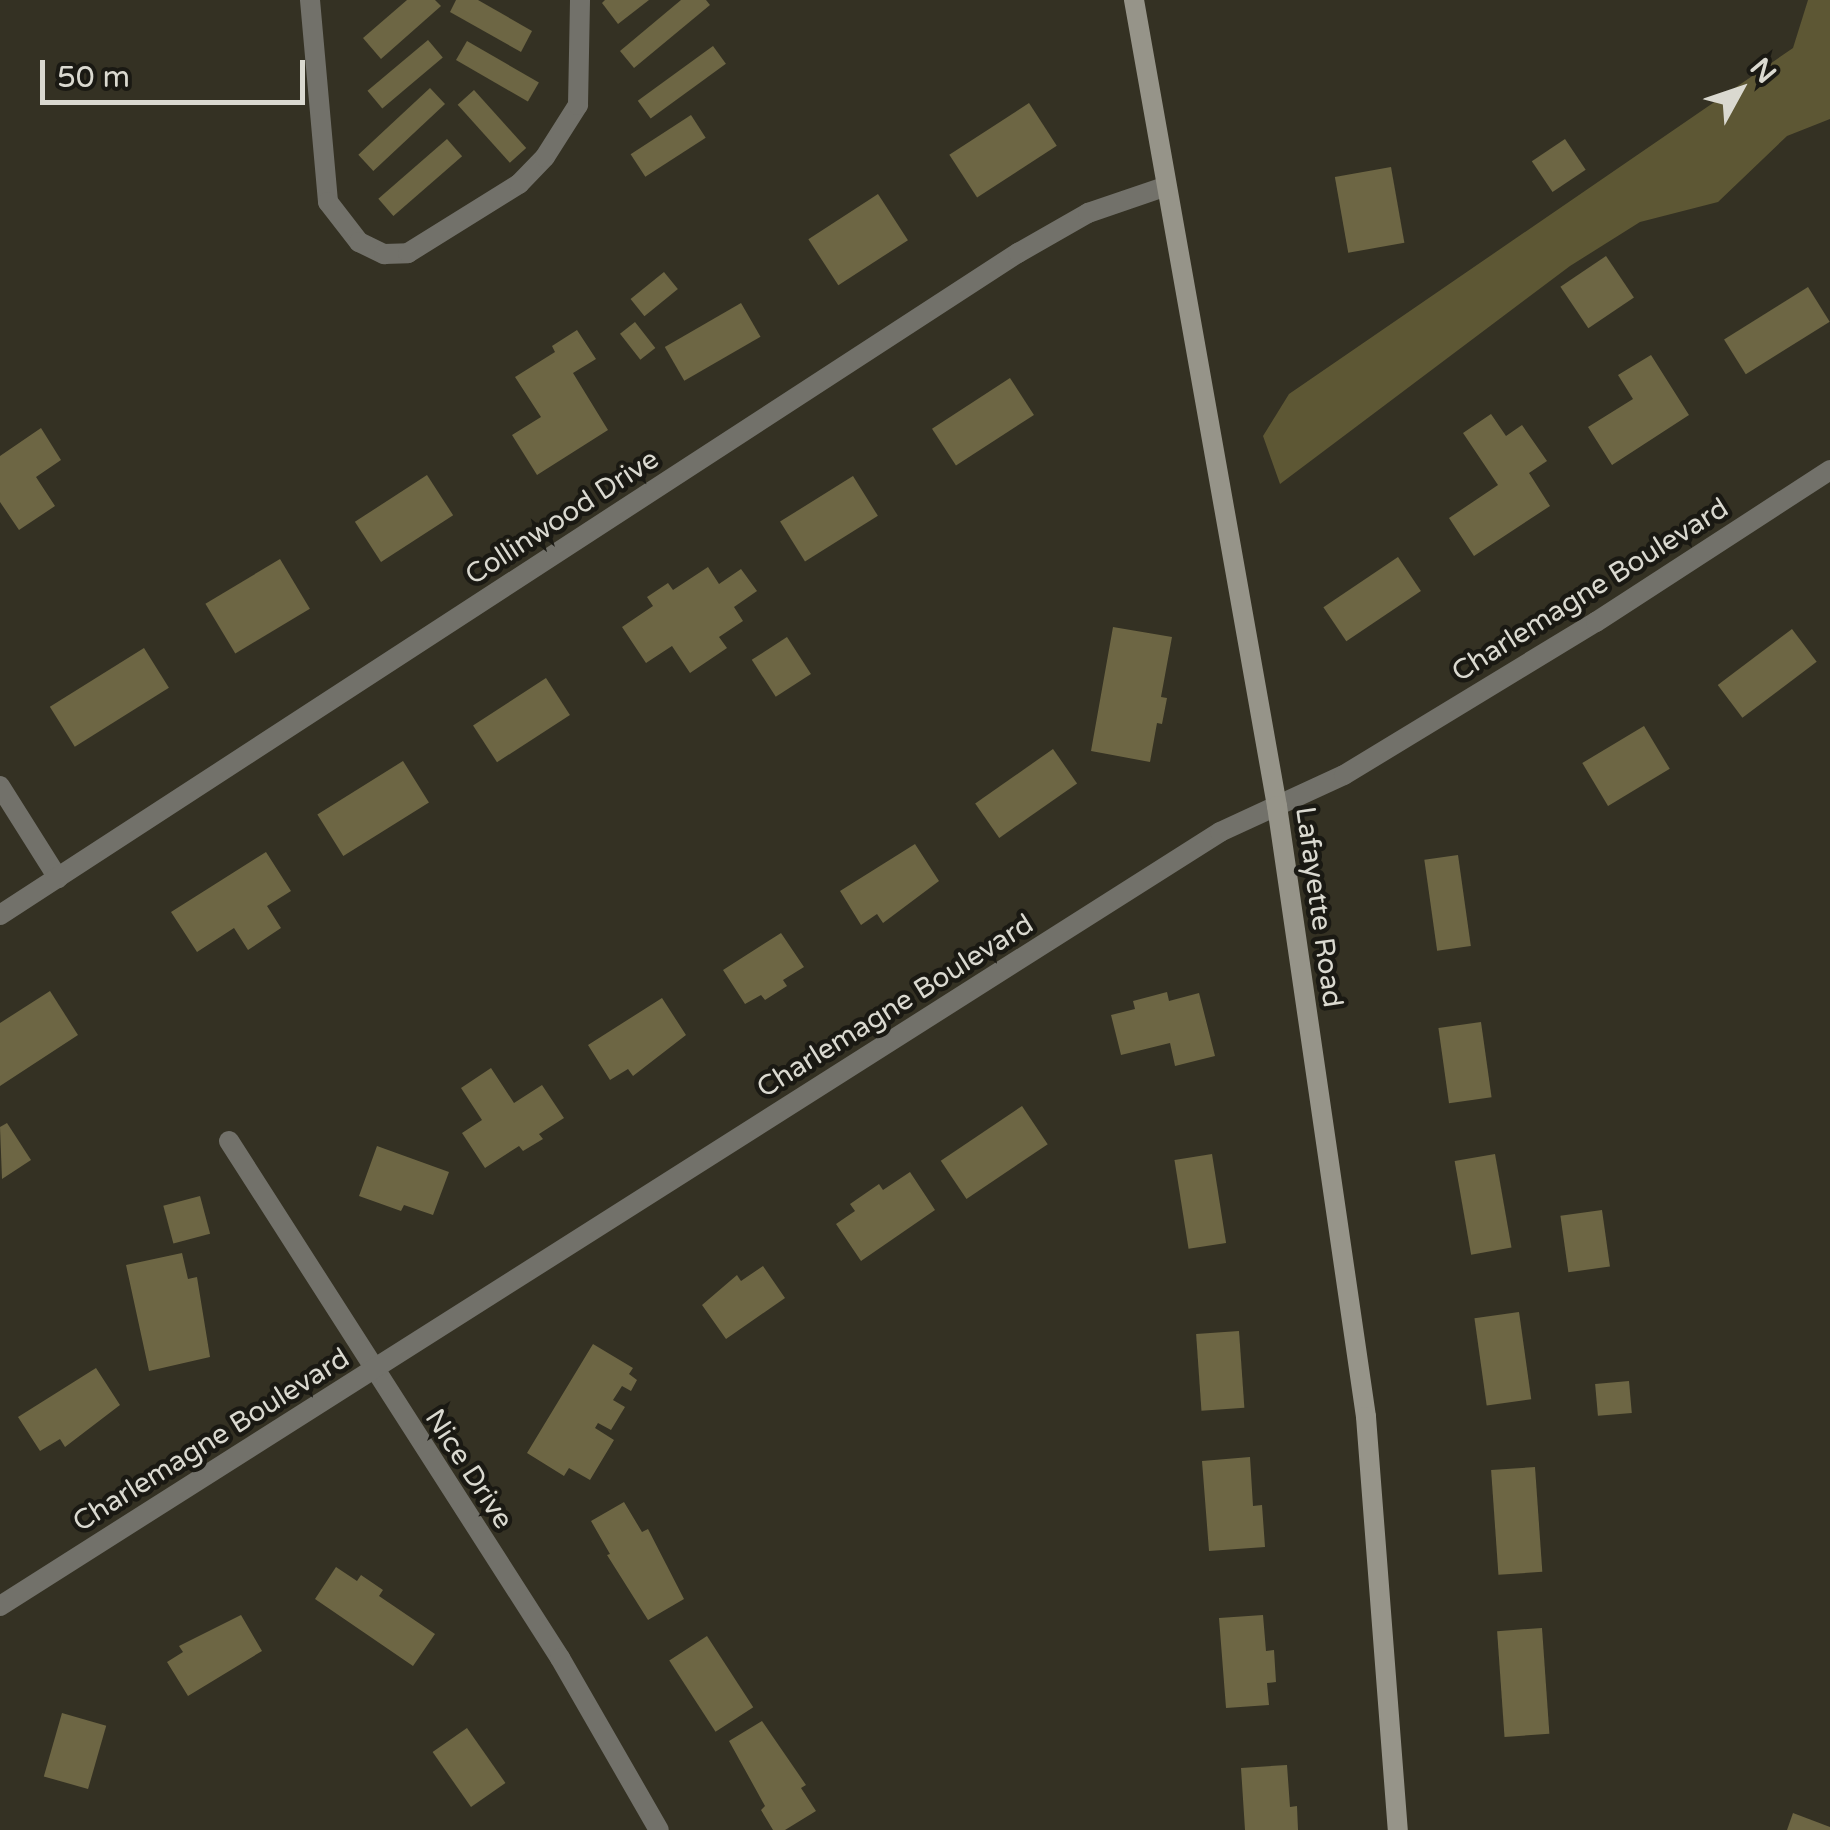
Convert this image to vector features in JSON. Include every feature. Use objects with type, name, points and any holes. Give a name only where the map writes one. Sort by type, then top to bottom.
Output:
[{"type":"main road","name":"Lafayette Road","points":[[1134,0],[1164,187],[1277,806],[1366,1417],[1398,1830]]},
{"type":"street","points":[[310,0],[328,202],[359,242],[384,254],[408,253],[519,184],[546,157],[578,105],[580,0]]},
{"type":"street","name":"Collinwood Drive","points":[[0,915],[1018,253],[1088,213],[1164,187]]},
{"type":"street","name":"Charlemagne Boulevard","points":[[0,1606],[1220,832],[1344,775],[1585,629],[1830,470]]},
{"type":"street","points":[[0,786],[58,878]]},
{"type":"street","name":"Nice Drive","points":[[228,1141],[560,1658],[659,1830]]},
{"type":"shaded area","points":[[1808,0],[1830,0],[1830,119],[1787,136],[1718,202],[1640,222],[1570,266],[1280,484],[1263,436],[1289,394],[1793,48]]},
{"type":"building","points":[[407,0],[435,0],[441,6],[381,59],[363,38]]},
{"type":"building","points":[[456,0],[478,0],[532,31],[521,52],[450,12]]},
{"type":"building","points":[[649,0],[618,24],[602,3]]},
{"type":"building","points":[[681,0],[706,0],[710,5],[634,68],[620,51]]},
{"type":"building","points":[[428,40],[443,58],[382,108],[367,91]]},
{"type":"building","points":[[467,41],[539,82],[528,102],[456,60]]},
{"type":"building","points":[[713,46],[726,64],[651,118],[638,101]]},
{"type":"building","points":[[430,88],[445,104],[373,171],[358,155]]},
{"type":"building","points":[[474,90],[526,148],[510,163],[458,105]]},
{"type":"building","points":[[1029,103],[1057,146],[977,198],[949,155]]},
{"type":"building","points":[[691,115],[706,138],[645,177],[631,154]]},
{"type":"building","points":[[447,139],[462,156],[393,216],[378,199]]},
{"type":"building","points":[[1565,139],[1586,170],[1553,192],[1532,161]]},
{"type":"building","points":[[1391,167],[1404,243],[1348,253],[1335,177]]},
{"type":"building","points":[[878,194],[908,240],[838,285],[808,239]]},
{"type":"building","points":[[1606,256],[1634,297],[1588,328],[1560,287]]},
{"type":"building","points":[[664,272],[678,289],[644,316],[631,299]]},
{"type":"building","points":[[1808,287],[1830,322],[1746,374],[1724,339]]},
{"type":"building","points":[[741,303],[760,337],[684,381],[665,347]]},
{"type":"building","points":[[635,322],[655,348],[640,360],[620,334]]},
{"type":"building","points":[[577,330],[596,359],[573,373],[608,430],[537,475],[512,435],[541,417],[515,377],[555,352],[552,346]]},
{"type":"building","points":[[1651,355],[1689,415],[1612,465],[1588,427],[1633,399],[1618,375]]},
{"type":"building","points":[[1010,378],[1034,415],[956,466],[932,429]]},
{"type":"building","points":[[1491,414],[1506,436],[1522,425],[1547,461],[1529,473],[1550,506],[1474,556],[1449,518],[1498,485],[1463,433]]},
{"type":"building","points":[[41,428],[61,460],[36,477],[55,506],[19,530],[0,502],[0,456]]},
{"type":"building","points":[[427,475],[453,515],[381,562],[355,522]]},
{"type":"building","points":[[853,476],[878,516],[805,561],[780,522]]},
{"type":"building","points":[[1398,557],[1421,591],[1346,641],[1323,607]]},
{"type":"building","points":[[280,559],[310,609],[235,654],[205,604]]},
{"type":"building","points":[[708,567],[719,584],[741,569],[757,591],[734,607],[743,621],[719,637],[727,648],[690,673],[672,646],[646,663],[622,627],[653,606],[647,597],[668,583],[673,590]]},
{"type":"building","points":[[1113,627],[1172,637],[1161,697],[1167,698],[1162,724],[1157,723],[1150,762],[1091,751]]},
{"type":"building","points":[[1792,629],[1817,662],[1742,718],[1718,685]]},
{"type":"building","points":[[787,637],[811,674],[776,697],[752,660]]},
{"type":"building","points":[[144,648],[169,688],[75,747],[50,707]]},
{"type":"building","points":[[546,678],[570,715],[497,762],[473,725]]},
{"type":"building","points":[[1644,726],[1670,769],[1608,806],[1582,763]]},
{"type":"building","points":[[1053,749],[1077,783],[999,838],[975,803]]},
{"type":"building","points":[[403,761],[429,803],[343,856],[317,815]]},
{"type":"building","points":[[915,844],[939,881],[883,923],[877,914],[861,925],[840,891]]},
{"type":"building","points":[[266,852],[291,891],[267,906],[281,928],[248,950],[234,928],[197,952],[171,912]]},
{"type":"building","points":[[1458,855],[1471,946],[1437,951],[1424,860]]},
{"type":"building","points":[[781,933],[804,967],[783,980],[787,986],[765,1000],[761,995],[745,1004],[723,970]]},
{"type":"building","points":[[50,991],[78,1035],[0,1086],[0,1023]]},
{"type":"building","points":[[1167,992],[1169,1001],[1199,993],[1215,1056],[1175,1066],[1170,1043],[1121,1055],[1111,1015],[1135,1009],[1133,1001]]},
{"type":"building","points":[[662,998],[686,1035],[633,1076],[628,1069],[610,1080],[588,1045]]},
{"type":"building","points":[[1481,1022],[1492,1097],[1449,1103],[1438,1028]]},
{"type":"building","points":[[491,1068],[514,1103],[542,1085],[564,1118],[539,1134],[543,1139],[523,1151],[519,1146],[485,1168],[462,1133],[482,1120],[461,1088]]},
{"type":"building","points":[[1022,1106],[1048,1144],[966,1199],[941,1161]]},
{"type":"building","points":[[7,1123],[31,1160],[2,1179],[0,1127]]},
{"type":"building","points":[[377,1146],[449,1172],[433,1215],[404,1205],[401,1211],[359,1196]]},
{"type":"building","points":[[1212,1154],[1226,1243],[1189,1249],[1174,1160]]},
{"type":"building","points":[[1495,1154],[1511,1248],[1471,1255],[1455,1161]]},
{"type":"building","points":[[910,1172],[935,1210],[861,1261],[836,1224],[855,1211],[850,1204],[879,1184],[883,1190]]},
{"type":"building","points":[[200,1196],[210,1234],[173,1244],[163,1206]]},
{"type":"building","points":[[1602,1210],[1610,1266],[1568,1272],[1560,1216]]},
{"type":"building","points":[[182,1253],[188,1279],[197,1277],[210,1357],[149,1371],[126,1265]]},
{"type":"building","points":[[763,1266],[785,1298],[726,1339],[702,1305],[737,1275],[741,1281]]},
{"type":"building","points":[[1519,1312],[1531,1399],[1487,1405],[1474,1318]]},
{"type":"building","points":[[1239,1331],[1244,1408],[1201,1411],[1196,1334]]},
{"type":"building","points":[[593,1344],[633,1368],[629,1374],[637,1380],[631,1391],[622,1386],[613,1400],[625,1407],[611,1430],[598,1423],[595,1428],[614,1440],[590,1480],[569,1468],[564,1476],[527,1453]]},
{"type":"building","points":[[96,1368],[120,1405],[65,1447],[60,1439],[40,1451],[18,1417]]},
{"type":"building","points":[[1629,1381],[1632,1413],[1598,1416],[1595,1384]]},
{"type":"building","points":[[1250,1457],[1253,1506],[1262,1505],[1265,1547],[1209,1551],[1202,1461]]},
{"type":"building","points":[[1535,1467],[1542,1572],[1498,1575],[1491,1470]]},
{"type":"building","points":[[624,1502],[642,1532],[648,1529],[684,1599],[648,1620],[607,1555],[610,1554],[591,1521]]},
{"type":"building","points":[[336,1567],[357,1581],[361,1575],[383,1590],[379,1596],[435,1634],[413,1666],[315,1599]]},
{"type":"building","points":[[241,1615],[262,1651],[188,1696],[167,1662],[183,1652],[179,1646]]},
{"type":"building","points":[[1263,1615],[1266,1651],[1274,1650],[1276,1682],[1267,1683],[1269,1705],[1226,1708],[1219,1618]]},
{"type":"building","points":[[1542,1628],[1549,1734],[1505,1737],[1497,1631]]},
{"type":"building","points":[[707,1636],[753,1707],[716,1732],[669,1661]]},
{"type":"building","points":[[62,1713],[106,1726],[88,1789],[44,1776]]},
{"type":"building","points":[[762,1721],[806,1785],[801,1788],[816,1811],[785,1830],[773,1830],[761,1810],[765,1806],[729,1741]]},
{"type":"building","points":[[467,1728],[505,1783],[471,1807],[433,1752]]},
{"type":"building","points":[[1287,1765],[1290,1807],[1297,1806],[1298,1830],[1245,1830],[1241,1768]]},
{"type":"building","points":[[1793,1813],[1830,1827],[1830,1830],[1787,1830]]}]
